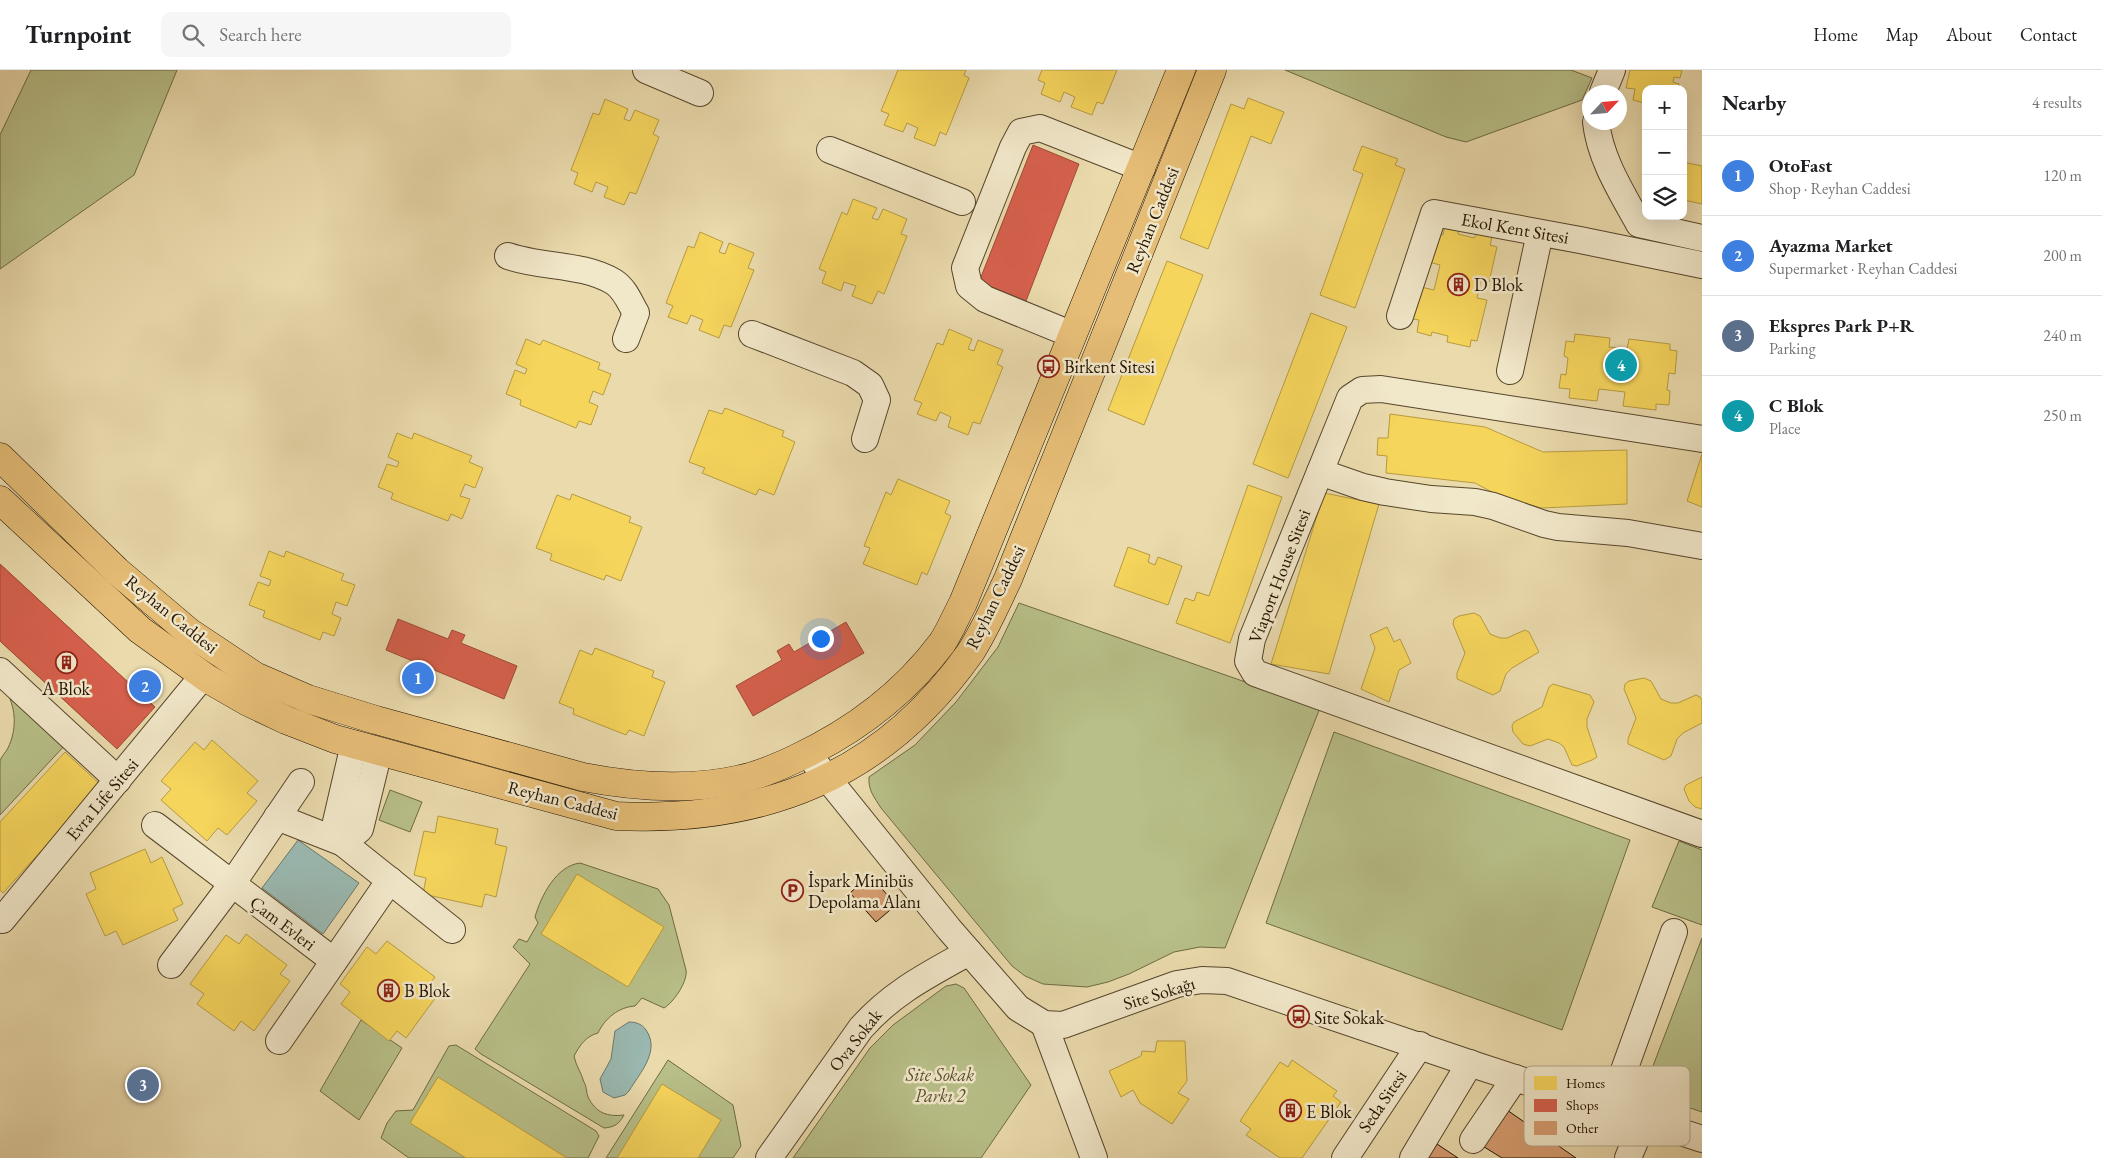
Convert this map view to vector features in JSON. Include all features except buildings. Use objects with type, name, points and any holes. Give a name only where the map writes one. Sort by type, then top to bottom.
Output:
[{"type":"main road","name":"Reyhan Caddesi","points":[[0,457],[117,571],[189,632],[255,676],[308,699],[376,720],[574,774],[617,783],[704,784],[742,779],[778,767],[864,721],[893,698],[921,670],[943,641],[963,603],[1181,70]]},
{"type":"main road","name":"Reyhan Caddesi","points":[[0,500],[140,630],[203,676],[248,702],[286,720],[367,748],[607,813],[626,816],[655,818],[701,814],[755,805],[796,793],[827,779],[870,754],[902,729],[960,665],[986,625],[1008,579],[1212,70]]},
{"type":"main road","points":[[1006,497],[1036,510]]},
{"type":"main road","points":[[367,748],[376,720]]},
{"type":"street","points":[[646,70],[700,93]]},
{"type":"street","points":[[1606,85],[1612,70]]},
{"type":"street","points":[[1073,335],[985,299],[969,286],[965,268],[1013,147],[1021,132],[1040,128],[1142,168]]},
{"type":"street","points":[[1597,130],[1606,161],[1639,224],[1702,238]]},
{"type":"street","points":[[830,150],[962,202]]},
{"type":"street","name":"Ekol Kent Sitesi","points":[[1400,316],[1434,213],[1540,232],[1702,265]]},
{"type":"street","points":[[1510,371],[1540,232]]},
{"type":"street","points":[[508,256],[525,262],[578,269],[614,282],[626,294],[636,314],[626,339]]},
{"type":"street","points":[[752,334],[853,373],[870,385],[877,400],[865,439]]},
{"type":"street","name":"Viaport House Sitesi","points":[[1702,439],[1381,389],[1362,390],[1350,398],[1252,639],[1248,661],[1255,674],[1702,834]]},
{"type":"street","points":[[1320,472],[1363,487],[1385,492],[1474,502],[1493,506],[1558,527],[1637,534],[1702,546]]},
{"type":"street","points":[[0,671],[118,780]]},
{"type":"street","name":"Evra Life Sitesi","points":[[0,918],[2,920],[203,676]]},
{"type":"street","points":[[343,843],[336,822],[367,748]]},
{"type":"street","points":[[807,753],[969,952],[1018,1008],[1044,1024],[1094,1158]]},
{"type":"street","name":"Çam Evleri","points":[[171,965],[232,884],[301,782]]},
{"type":"street","points":[[277,817],[343,843],[452,930]]},
{"type":"street","name":"Çam Evleri","points":[[155,825],[334,961]]},
{"type":"street","name":"Çam Evleri","points":[[279,1041],[390,880]]},
{"type":"street","points":[[1626,1066],[1674,932]]},
{"type":"street","name":"Ova Sokak","points":[[769,1158],[861,1028],[878,1010],[902,990],[969,952]]},
{"type":"street","name":"Site Sokağı","points":[[1044,1024],[1063,1025],[1177,984],[1202,980],[1227,981],[1524,1081]]},
{"type":"street","name":"Seda Sitesi","points":[[1345,1158],[1420,1045]]},
{"type":"street","points":[[1413,1158],[1470,1063]]},
{"type":"street","points":[[1474,1140],[1515,1078]]},
{"type":"street","name":"Site Sokağı","points":[[1690,1135],[1702,1139]]},
{"type":"street","points":[[1628,1158],[1633,1146]]},
{"type":"green space","points":[[31,70],[177,70],[134,175],[0,269],[0,135]]},
{"type":"green space","points":[[1285,70],[1571,70],[1592,78],[1589,85],[1582,85],[1582,100],[1466,142],[1446,137]]},
{"type":"green space","points":[[1019,603],[1320,708],[1225,948],[1200,947],[1174,952],[1129,974],[1087,987],[1043,984],[1025,976],[1012,966],[881,808],[874,797],[869,786],[869,777],[915,745],[956,702],[998,647]]},
{"type":"green space","points":[[7,692],[66,744],[0,815],[0,761],[11,741],[14,727],[14,713]]},
{"type":"green space","points":[[1334,732],[1630,840],[1562,1030],[1266,923]]},
{"type":"green space","points":[[390,790],[422,802],[410,832],[379,820]]},
{"type":"green space","points":[[1679,841],[1702,850],[1702,925],[1652,907]]},
{"type":"green space","points":[[580,863],[658,889],[669,905],[686,970],[683,985],[668,1005],[664,1008],[642,998],[635,1006],[618,1011],[609,1018],[598,1033],[584,1041],[574,1056],[586,1086],[588,1097],[595,1107],[603,1113],[624,1115],[616,1124],[604,1128],[475,1049],[530,964],[513,947],[519,939],[527,942],[538,923],[535,917],[541,900],[551,883],[571,865]]},
{"type":"green space","points":[[1702,938],[1702,1112],[1690,1108],[1690,1066],[1653,1066]]},
{"type":"green space","name":"Site Sokak Parkı 2","points":[[956,984],[964,988],[1031,1085],[981,1158],[793,1158],[870,1048],[893,1025],[946,986]]},
{"type":"green space","points":[[361,1020],[402,1048],[359,1120],[320,1091]]},
{"type":"green space","points":[[456,1045],[596,1131],[599,1136],[588,1158],[409,1158],[381,1138],[387,1123],[396,1111],[413,1110],[449,1046]]},
{"type":"green space","points":[[668,1060],[733,1105],[741,1146],[733,1158],[606,1158]]},
{"type":"water","points":[[298,840],[359,883],[323,934],[262,888]]},
{"type":"water","points":[[629,1022],[639,1024],[646,1030],[650,1038],[650,1054],[643,1070],[629,1091],[625,1095],[614,1098],[603,1092],[600,1079],[611,1059],[615,1031]]},
{"type":"place","name":"D Blok","points":[[1458,284]]},
{"type":"place","name":"C Blok","points":[[1621,365]]},
{"type":"place","name":"Birkent Sitesi","points":[[1048,366]]},
{"type":"place","name":"A Blok","points":[[66,663]]},
{"type":"place","name":"OtoFast","points":[[418,678]]},
{"type":"place","name":"Ayazma Market","points":[[145,686]]},
{"type":"place","name":"İspark Minibüs Depolama Alanı","points":[[792,890]]},
{"type":"place","name":"B Blok","points":[[388,990]]},
{"type":"place","name":"Site Sokak","points":[[1298,1017]]},
{"type":"place","name":"Ekspres Park P+R","points":[[143,1085]]},
{"type":"place","name":"E Blok","points":[[1290,1111]]}]
